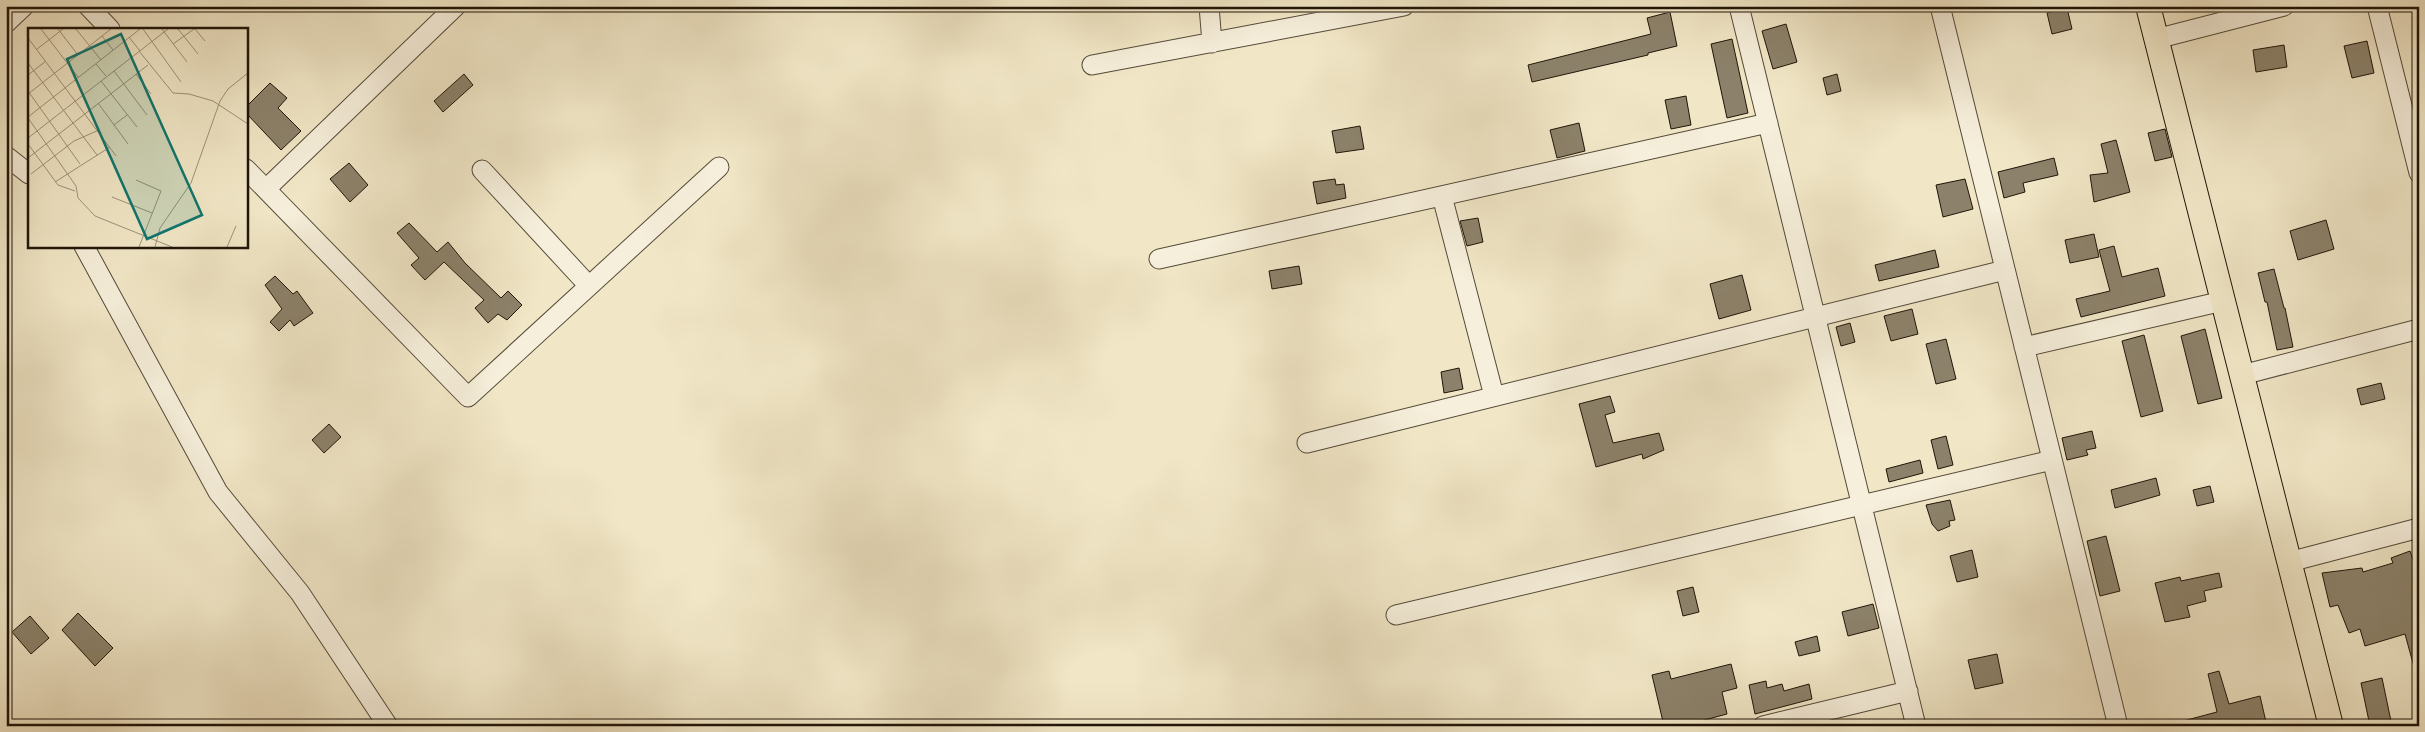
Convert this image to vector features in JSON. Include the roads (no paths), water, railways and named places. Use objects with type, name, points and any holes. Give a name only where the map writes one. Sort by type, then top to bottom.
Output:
[{"type":"main road","points":[[2148,6],[2331,726]]},
{"type":"street","points":[[6,23],[24,6]]},
{"type":"street","points":[[88,6],[109,28]]},
{"type":"street","points":[[266,189],[456,6]]},
{"type":"street","points":[[1209,6],[1212,43]]},
{"type":"street","points":[[1092,65],[1404,6]]},
{"type":"street","points":[[1739,6],[1916,726]]},
{"type":"street","points":[[1940,6],[2118,726]]},
{"type":"street","points":[[2156,39],[2284,6]]},
{"type":"street","points":[[2377,6],[2416,147],[2419,173]]},
{"type":"street","points":[[1159,260],[1768,124]]},
{"type":"street","points":[[6,156],[28,173]]},
{"type":"street","points":[[248,171],[468,396],[719,168]]},
{"type":"street","points":[[482,170],[589,286]]},
{"type":"street","points":[[1442,196],[1494,396]]},
{"type":"street","points":[[85,248],[218,492],[300,593],[388,726]]},
{"type":"street","points":[[1306,443],[2005,270]]},
{"type":"street","points":[[2024,347],[2223,301]]},
{"type":"street","points":[[2242,375],[2419,329]]},
{"type":"street","points":[[1396,615],[2052,460]]},
{"type":"street","points":[[2289,562],[2419,528]]},
{"type":"street","points":[[1762,726],[1908,692]]}]
